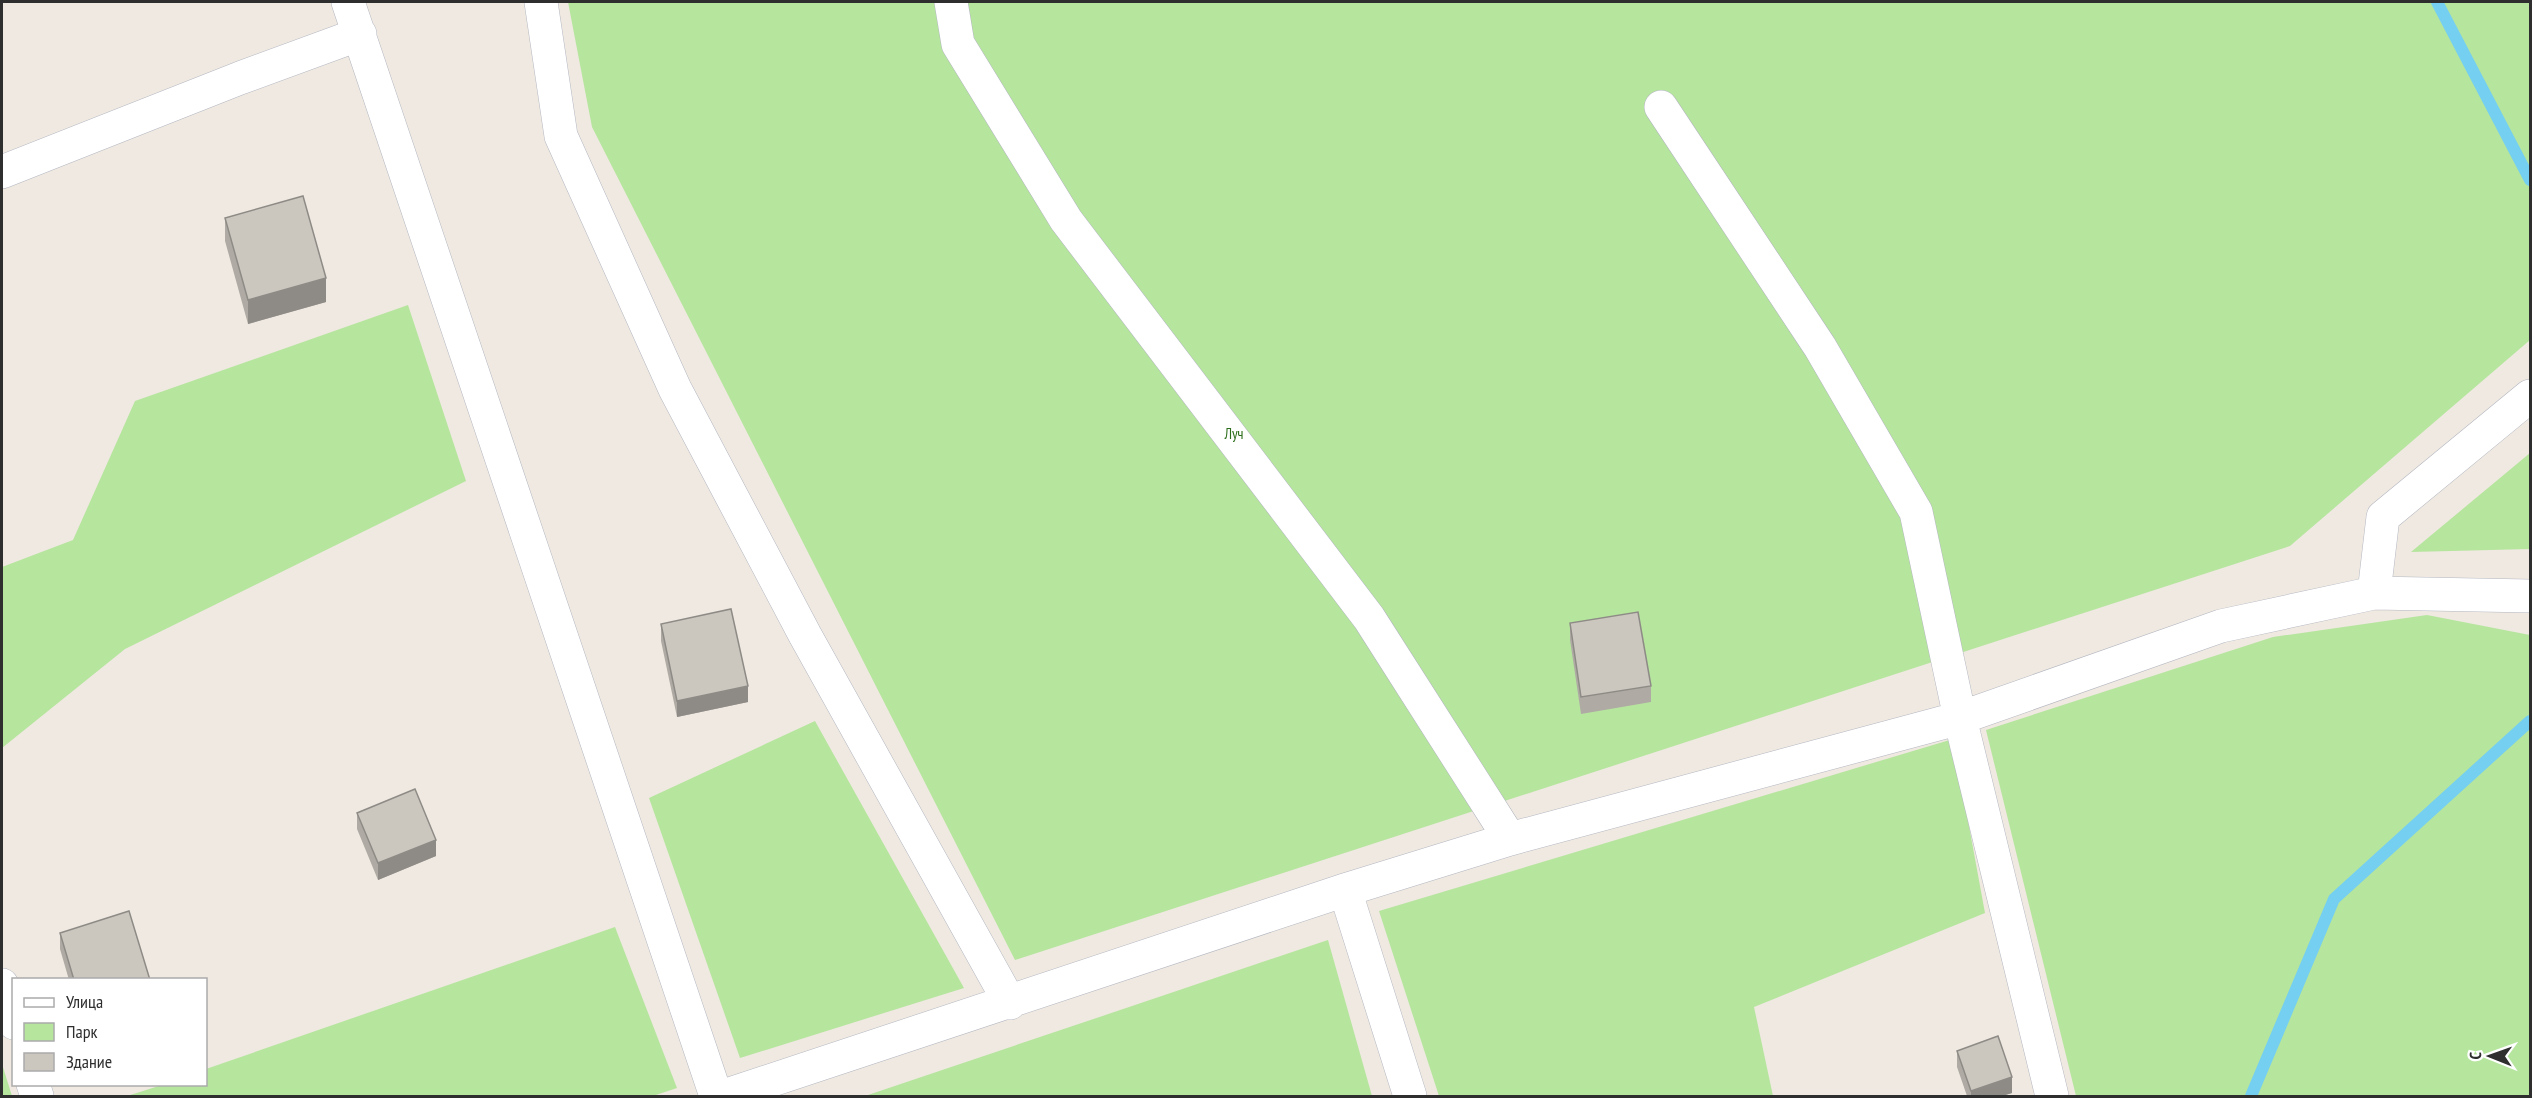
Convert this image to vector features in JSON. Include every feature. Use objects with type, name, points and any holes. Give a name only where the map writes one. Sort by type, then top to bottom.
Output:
[{"type":"street","points":[[348,2],[716,1096]]},
{"type":"street","points":[[541,2],[561,136],[675,389],[805,635],[1010,1003]]},
{"type":"street","points":[[951,2],[958,44],[1066,220],[1369,618],[1510,839]]},
{"type":"street","points":[[2,172],[240,78],[360,34]]},
{"type":"street","points":[[1661,107],[1820,347],[1916,512],[1960,718],[2052,1096]]},
{"type":"street","points":[[2374,594],[2383,517],[2530,396]]},
{"type":"street","points":[[724,1096],[1345,891],[1510,839],[1960,718],[2221,626],[2374,594],[2530,596]]},
{"type":"street","points":[[1345,891],[1410,1096]]},
{"type":"street","points":[[2,985],[12,1017]]},
{"type":"green space","name":"Луч","points":[[568,2],[2530,2],[2530,340],[2290,546],[1015,960],[592,127]]},
{"type":"green space","points":[[408,305],[466,481],[125,649],[2,748],[2,567],[73,540],[135,401]]},
{"type":"green space","points":[[2530,453],[2530,549],[2411,552]]},
{"type":"green space","points":[[2427,615],[2530,635],[2530,1096],[2076,1096],[1986,730],[2273,637]]},
{"type":"green space","points":[[815,721],[964,988],[740,1058],[649,798]]},
{"type":"green space","points":[[1953,739],[1985,913],[1754,1007],[1773,1096],[1439,1096],[1379,911]]},
{"type":"green space","points":[[615,927],[677,1088],[653,1096],[127,1096],[159,1086],[207,1086],[207,1069]]},
{"type":"green space","points":[[1328,940],[1372,1096],[865,1096]]},
{"type":"green space","points":[[2,1064],[12,1096],[2,1096]]},
{"type":"building","points":[[303,196],[326,278],[248,300],[225,218]]},
{"type":"building","points":[[731,609],[748,686],[677,701],[661,624]]},
{"type":"building","points":[[1638,612],[1651,686],[1581,697],[1570,623]]},
{"type":"building","points":[[415,789],[436,840],[378,863],[357,813]]},
{"type":"building","points":[[129,911],[149,978],[73,978],[60,933]]},
{"type":"building","points":[[1998,1036],[2012,1077],[1971,1091],[1957,1051]]},
{"type":"waterway","points":[[2437,2],[2530,180]]},
{"type":"waterway","points":[[2251,1096],[2334,899],[2530,721]]}]
